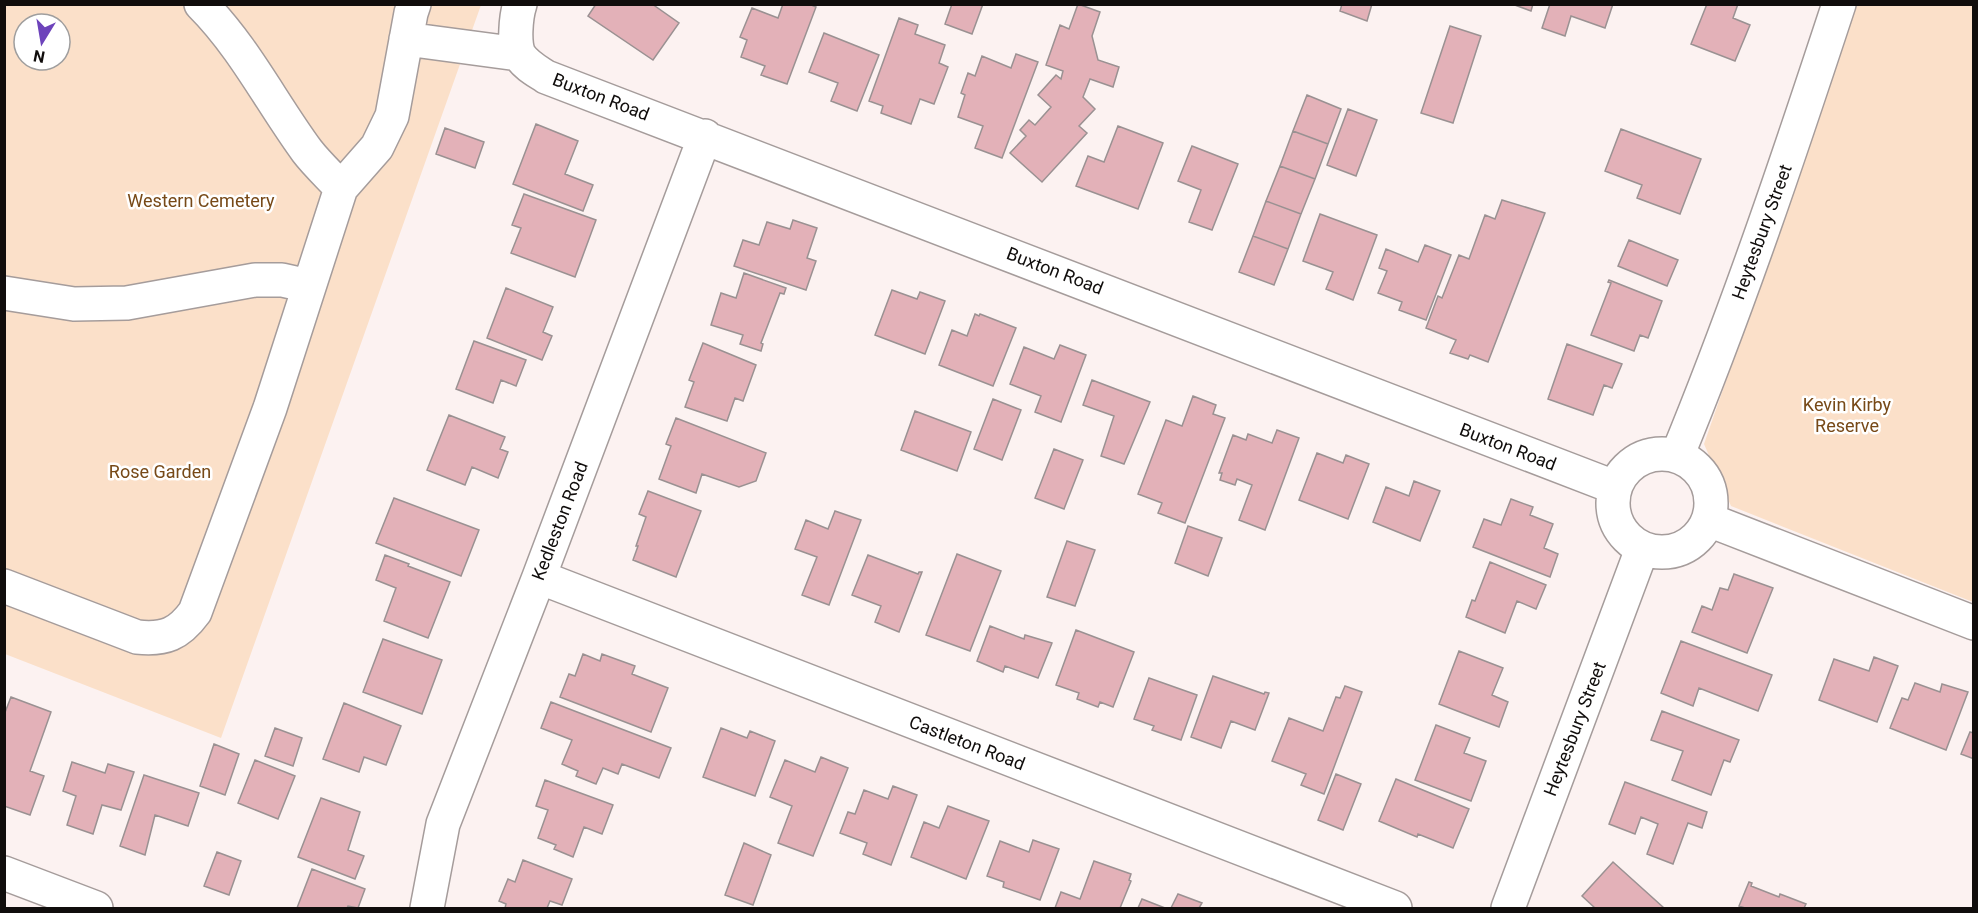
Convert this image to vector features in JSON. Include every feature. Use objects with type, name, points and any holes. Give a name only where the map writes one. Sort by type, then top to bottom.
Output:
[{"type":"street","points":[[201,4],[261,79],[308,153],[341,188]]},
{"type":"street","points":[[4,586],[137,637],[154,639],[170,635],[185,625],[195,612],[270,408],[309,286],[327,238],[341,188],[377,147],[392,116],[414,4]]},
{"type":"street","name":"Heytesbury Street","points":[[1677,456],[1711,373],[1776,193],[1839,4]]},
{"type":"street","points":[[406,39],[518,31]]},
{"type":"street","name":"Buxton Road","points":[[518,31],[530,67],[546,76],[1614,487]]},
{"type":"street","name":"Kedleston Road","points":[[427,909],[443,824],[539,577],[705,136]]},
{"type":"street","points":[[4,293],[74,304],[127,303],[255,280],[282,280],[309,286]]},
{"type":"street","points":[[1661,454],[1677,456],[1698,469],[1710,491],[1709,520],[1692,543],[1662,553],[1642,549],[1622,533],[1612,511],[1614,487],[1632,463],[1661,454]]},
{"type":"street","points":[[1709,520],[1974,624]]},
{"type":"street","name":"Heytesbury Street","points":[[1508,909],[1642,549]]},
{"type":"street","name":"Castleton Road","points":[[539,577],[1395,909]]},
{"type":"street","points":[[4,873],[96,909]]},
{"type":"green space","name":"Western Cemetery","points":[[4,5],[481,5],[221,738],[5,654]]},
{"type":"green space","name":"Kevin Kirby Reserve","points":[[1857,5],[1973,5],[1973,602],[1731,506],[1704,444]]},
{"type":"building","points":[[596,4],[652,4],[679,23],[653,60],[588,16]]},
{"type":"building","points":[[783,4],[809,4],[816,7],[787,84],[761,75],[765,66],[741,57],[747,40],[740,37],[752,8],[778,18]]},
{"type":"building","points":[[952,4],[983,4],[972,34],[945,24]]},
{"type":"building","points":[[1078,4],[1100,12],[1092,36],[1098,60],[1119,67],[1113,87],[1090,79],[1083,97],[1095,109],[1079,126],[1087,133],[1042,182],[1010,153],[1026,136],[1020,130],[1029,120],[1035,125],[1051,107],[1038,95],[1056,75],[1061,79],[1063,71],[1046,65],[1060,25],[1069,29]]},
{"type":"building","points":[[1342,4],[1372,4],[1367,21],[1340,11]]},
{"type":"building","points":[[1512,4],[1533,4],[1531,11]]},
{"type":"building","points":[[1550,4],[1613,4],[1605,28],[1571,16],[1565,36],[1542,28]]},
{"type":"building","points":[[1707,4],[1738,4],[1733,18],[1750,25],[1735,61],[1691,44]]},
{"type":"building","points":[[899,18],[918,25],[915,34],[945,45],[939,63],[948,67],[934,104],[920,99],[911,124],[881,113],[883,106],[869,101]]},
{"type":"building","points":[[1450,26],[1481,36],[1453,123],[1421,113]]},
{"type":"building","points":[[824,33],[879,55],[857,111],[831,101],[838,83],[809,72]]},
{"type":"building","points":[[1016,54],[1038,62],[1002,158],[975,148],[983,126],[958,117],[965,95],[961,93],[968,73],[975,76],[982,56],[1011,68]]},
{"type":"building","points":[[1307,95],[1341,109],[1328,144],[1293,131]]},
{"type":"building","points":[[1348,109],[1377,120],[1356,176],[1327,165]]},
{"type":"building","points":[[536,124],[578,141],[565,174],[593,185],[583,211],[513,184]]},
{"type":"building","points":[[1118,126],[1163,143],[1138,209],[1076,186],[1088,156],[1104,162]]},
{"type":"building","points":[[445,128],[484,142],[475,168],[436,154]]},
{"type":"building","points":[[1621,129],[1701,159],[1680,214],[1637,198],[1642,185],[1605,171]]},
{"type":"building","points":[[1293,131],[1328,144],[1315,179],[1280,166]]},
{"type":"building","points":[[1192,146],[1238,164],[1212,230],[1189,222],[1201,190],[1178,181]]},
{"type":"building","points":[[1280,166],[1315,179],[1301,214],[1266,201]]},
{"type":"building","points":[[524,194],[596,220],[575,277],[511,253],[521,228],[512,225]]},
{"type":"building","points":[[1502,200],[1545,213],[1488,362],[1470,355],[1468,359],[1450,353],[1456,340],[1426,328],[1438,296],[1442,298],[1459,255],[1469,259],[1485,215],[1495,219]]},
{"type":"building","points":[[1266,201],[1301,214],[1288,249],[1253,236]]},
{"type":"building","points":[[1320,214],[1377,235],[1353,300],[1326,289],[1333,272],[1303,261]]},
{"type":"building","points":[[793,220],[817,228],[807,258],[816,261],[806,290],[734,266],[743,240],[759,245],[767,222],[790,229]]},
{"type":"building","points":[[1253,236],[1288,249],[1274,285],[1239,272]]},
{"type":"building","points":[[1629,240],[1678,260],[1667,286],[1618,266]]},
{"type":"building","points":[[1425,245],[1451,255],[1426,320],[1399,310],[1402,302],[1378,293],[1387,271],[1379,268],[1386,249],[1418,262]]},
{"type":"building","points":[[744,273],[786,288],[784,294],[780,293],[761,343],[763,344],[761,351],[740,344],[743,335],[711,325],[721,293],[736,298]]},
{"type":"building","points":[[1609,280],[1662,301],[1648,338],[1640,335],[1634,351],[1591,335],[1611,283],[1608,282]]},
{"type":"building","points":[[506,288],[553,307],[543,332],[552,336],[542,360],[487,338]]},
{"type":"building","points":[[892,290],[917,299],[920,292],[945,301],[925,354],[875,335]]},
{"type":"building","points":[[975,314],[1016,328],[993,386],[939,365],[952,330],[967,336]]},
{"type":"building","points":[[474,341],[526,360],[516,386],[501,380],[493,403],[456,389]]},
{"type":"building","points":[[703,343],[756,365],[743,401],[735,398],[727,421],[685,407],[694,382],[689,380]]},
{"type":"building","points":[[1567,344],[1622,364],[1612,388],[1604,385],[1593,415],[1548,399]]},
{"type":"building","points":[[1060,345],[1086,355],[1061,422],[1035,412],[1041,396],[1010,384],[1024,347],[1054,359]]},
{"type":"building","points":[[1092,380],[1150,402],[1124,464],[1101,456],[1114,416],[1083,405]]},
{"type":"building","points":[[1193,396],[1216,405],[1213,414],[1225,418],[1185,523],[1158,513],[1162,503],[1138,494],[1166,420],[1182,426]]},
{"type":"building","points":[[993,399],[1021,410],[1002,460],[974,449]]},
{"type":"building","points":[[915,411],[971,432],[957,471],[901,450]]},
{"type":"building","points":[[449,415],[505,437],[500,449],[508,452],[498,478],[472,467],[465,485],[427,470]]},
{"type":"building","points":[[676,418],[766,453],[756,481],[739,487],[702,474],[696,493],[659,479],[671,446],[666,444]]},
{"type":"building","points":[[1277,430],[1299,438],[1265,530],[1239,520],[1252,485],[1237,479],[1235,485],[1220,480],[1222,473],[1219,473],[1233,435],[1246,440],[1248,434],[1272,443]]},
{"type":"building","points":[[1054,449],[1083,460],[1064,509],[1035,498]]},
{"type":"building","points":[[1317,453],[1343,463],[1346,455],[1369,464],[1348,519],[1299,500]]},
{"type":"building","points":[[1414,481],[1440,491],[1420,541],[1373,522],[1386,487],[1409,496]]},
{"type":"building","points":[[648,491],[701,511],[676,577],[633,560],[646,517],[639,514]]},
{"type":"building","points":[[394,498],[479,530],[461,576],[376,543]]},
{"type":"building","points":[[1511,499],[1533,507],[1530,515],[1553,524],[1544,548],[1558,554],[1550,577],[1473,547],[1484,519],[1501,525]]},
{"type":"building","points":[[835,511],[861,520],[829,605],[802,595],[817,557],[795,549],[806,520],[828,529]]},
{"type":"building","points":[[1188,526],[1222,538],[1208,576],[1175,563]]},
{"type":"building","points":[[1067,541],[1095,550],[1075,606],[1047,597]]},
{"type":"building","points":[[957,554],[1001,571],[970,651],[926,635]]},
{"type":"building","points":[[385,555],[450,582],[428,638],[384,621],[396,588],[376,580]]},
{"type":"building","points":[[868,555],[918,574],[922,572],[899,632],[875,622],[881,606],[852,595]]},
{"type":"building","points":[[1490,562],[1546,585],[1536,609],[1517,601],[1505,633],[1466,617],[1472,600],[1475,601]]},
{"type":"building","points":[[1734,574],[1773,588],[1747,653],[1692,632],[1702,606],[1712,610],[1720,588],[1728,590]]},
{"type":"building","points":[[990,626],[1024,639],[1025,635],[1052,643],[1038,678],[1005,666],[1003,672],[977,661]]},
{"type":"building","points":[[1076,630],[1134,652],[1113,707],[1100,702],[1098,707],[1077,699],[1079,693],[1056,685]]},
{"type":"building","points":[[383,639],[442,660],[422,714],[363,692]]},
{"type":"building","points":[[1681,641],[1772,675],[1758,711],[1699,688],[1693,706],[1661,693]]},
{"type":"building","points":[[1459,651],[1503,668],[1492,695],[1508,702],[1499,727],[1439,704]]},
{"type":"building","points":[[583,654],[600,661],[602,654],[635,666],[632,674],[668,688],[651,732],[560,697],[569,674],[575,676]]},
{"type":"building","points":[[1874,657],[1898,666],[1877,722],[1819,700],[1834,659],[1869,671]]},
{"type":"building","points":[[1213,676],[1264,694],[1269,693],[1255,730],[1231,721],[1221,748],[1191,737]]},
{"type":"building","points":[[1149,678],[1197,695],[1181,740],[1152,730],[1154,726],[1134,719]]},
{"type":"building","points":[[1915,683],[1940,692],[1942,684],[1968,692],[1946,750],[1890,728],[1902,698],[1908,700]]},
{"type":"building","points":[[1345,686],[1362,692],[1324,794],[1301,785],[1306,774],[1272,761],[1289,718],[1323,731],[1336,697],[1340,698]]},
{"type":"building","points":[[11,697],[51,712],[30,771],[44,776],[30,815],[4,806],[4,715]]},
{"type":"building","points":[[551,702],[671,748],[659,778],[622,764],[618,774],[603,768],[596,784],[576,776],[578,771],[562,764],[572,740],[541,728]]},
{"type":"building","points":[[344,703],[401,726],[386,765],[364,757],[359,772],[323,759]]},
{"type":"building","points":[[1662,711],[1739,740],[1730,762],[1724,760],[1711,795],[1672,780],[1683,751],[1651,740]]},
{"type":"building","points":[[1436,725],[1470,738],[1464,753],[1486,761],[1471,801],[1415,780]]},
{"type":"building","points":[[275,728],[302,738],[293,766],[265,756]]},
{"type":"building","points":[[721,728],[747,738],[750,731],[775,741],[755,796],[703,777]]},
{"type":"building","points":[[1970,732],[1974,733],[1974,759],[1961,754]]},
{"type":"building","points":[[214,744],[239,754],[225,795],[200,786]]},
{"type":"building","points":[[821,757],[848,768],[813,856],[778,843],[792,806],[770,797],[785,760],[815,772]]},
{"type":"building","points":[[255,760],[295,776],[278,819],[238,803]]},
{"type":"building","points":[[72,762],[105,773],[108,764],[134,772],[121,810],[102,805],[93,834],[67,825],[76,796],[63,791]]},
{"type":"building","points":[[1336,774],[1361,784],[1343,830],[1318,820]]},
{"type":"building","points":[[144,775],[199,793],[188,826],[155,815],[145,855],[120,846]]},
{"type":"building","points":[[1396,779],[1469,809],[1453,848],[1418,834],[1417,837],[1379,821]]},
{"type":"building","points":[[545,780],[613,805],[602,834],[584,827],[573,857],[554,849],[556,845],[538,838],[548,810],[536,806]]},
{"type":"building","points":[[1625,782],[1707,812],[1702,828],[1688,823],[1673,864],[1647,854],[1658,824],[1641,817],[1635,834],[1609,824]]},
{"type":"building","points":[[893,786],[917,795],[891,865],[863,854],[867,843],[840,833],[848,812],[855,814],[864,790],[888,799]]},
{"type":"building","points":[[321,798],[360,812],[348,850],[364,856],[355,879],[298,857]]},
{"type":"building","points":[[948,806],[989,821],[966,879],[911,857],[924,822],[939,828]]},
{"type":"building","points":[[1033,840],[1059,849],[1040,900],[1003,887],[1004,882],[987,876],[1000,841],[1029,852]]},
{"type":"building","points":[[744,843],[771,855],[753,905],[725,895]]},
{"type":"building","points":[[217,852],[241,861],[229,895],[204,886]]},
{"type":"building","points":[[523,860],[572,879],[562,905],[550,901],[547,908],[505,908],[506,904],[499,901],[508,879],[515,882]]},
{"type":"building","points":[[1094,861],[1131,874],[1129,880],[1131,881],[1120,908],[1055,908],[1061,892],[1080,899]]},
{"type":"building","points":[[1613,862],[1664,908],[1595,908],[1582,896]]},
{"type":"building","points":[[312,869],[365,889],[358,908],[348,906],[347,908],[297,908]]},
{"type":"building","points":[[1749,882],[1752,883],[1751,886],[1779,897],[1780,894],[1806,904],[1804,908],[1745,908],[1739,906]]},
{"type":"building","points":[[1178,894],[1202,903],[1199,908],[1171,908]]},
{"type":"building","points":[[1142,899],[1165,908],[1138,908]]},
{"type":"park label","name":"Rose Garden","points":[[160,472]]}]
